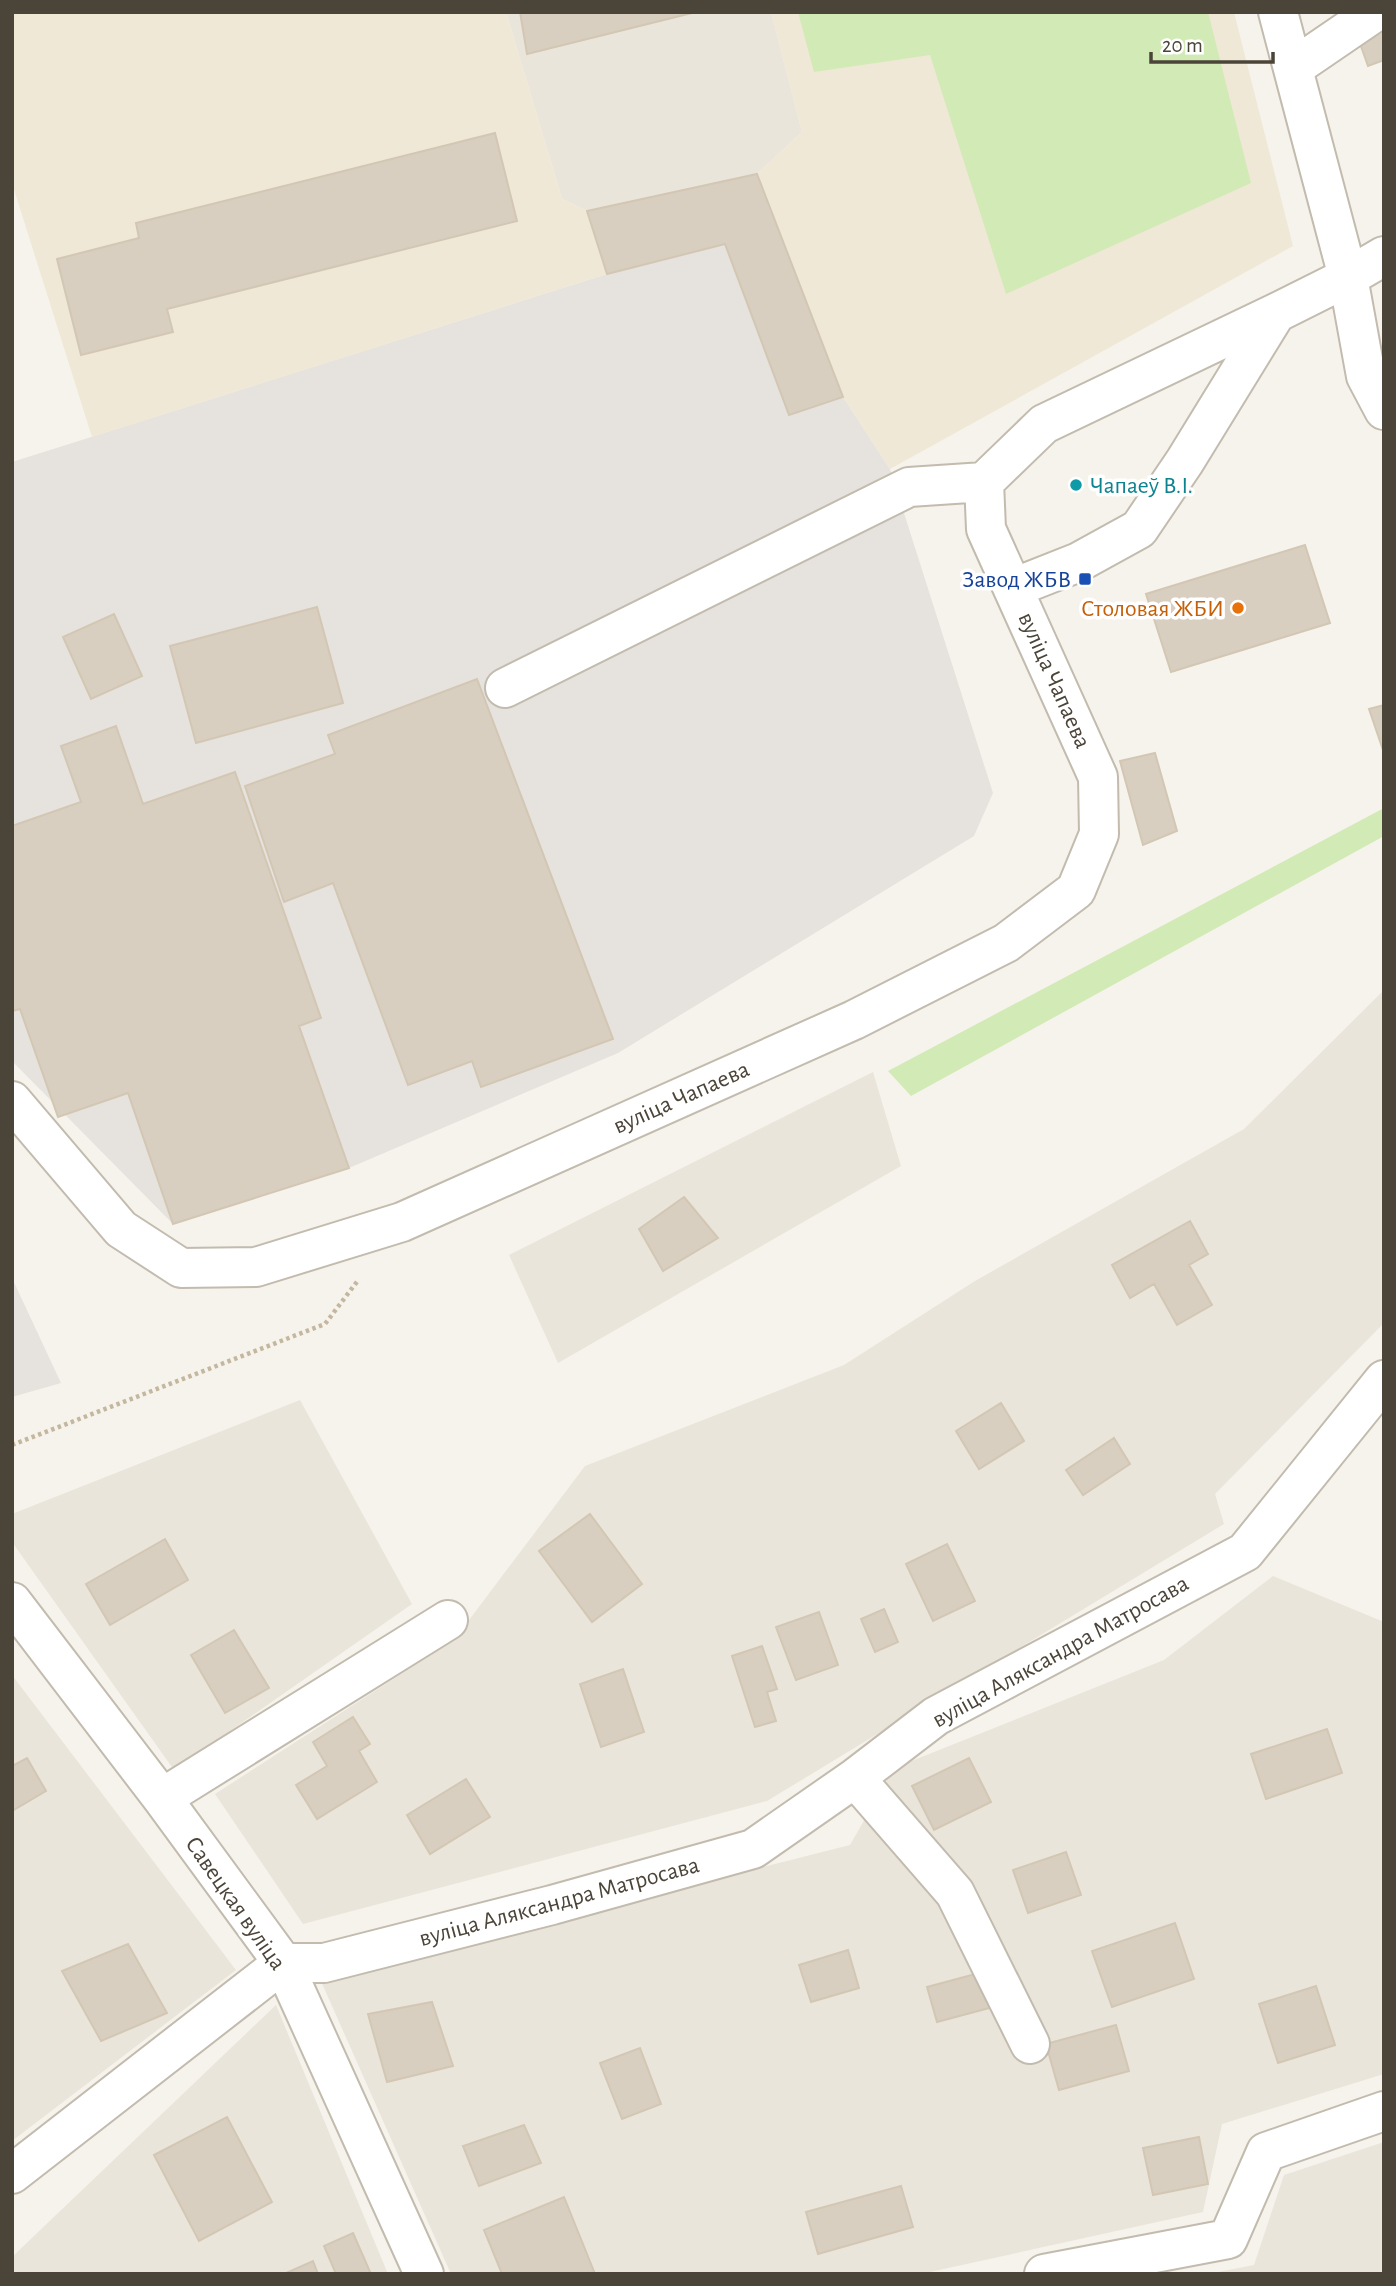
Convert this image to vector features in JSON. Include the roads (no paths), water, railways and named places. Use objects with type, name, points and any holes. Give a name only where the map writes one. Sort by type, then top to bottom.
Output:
[{"type":"street","points":[[1278,12],[1348,277],[1366,376],[1384,410]]},
{"type":"street","points":[[1293,68],[1375,12]]},
{"type":"street","points":[[505,688],[909,488],[984,482],[1044,424],[1276,313],[1384,256]]},
{"type":"street","points":[[1013,587],[1079,562],[1139,529],[1185,461],[1276,313]]},
{"type":"street","name":"вуліца Чапаева","points":[[12,1101],[121,1228],[181,1268],[256,1267],[402,1222],[854,1020],[1006,943],[1076,890],[1099,834],[1098,777],[986,529],[984,482]]},
{"type":"street","name":"вуліца Аляксандра Матросава","points":[[283,1963],[324,1963],[552,1905],[753,1849],[855,1778],[936,1716],[1244,1552],[1384,1380]]},
{"type":"street","name":"Савецкая вуліца","points":[[12,1602],[162,1798],[283,1963],[424,2274]]},
{"type":"street","points":[[162,1798],[448,1620]]},
{"type":"street","points":[[855,1778],[955,1893],[1030,2044]]},
{"type":"street","points":[[12,2174],[283,1963]]},
{"type":"street","points":[[1044,2274],[1228,2238],[1266,2152],[1384,2111]]},
{"type":"place","name":"Чапаеў В.І.","points":[[1076,485]]},
{"type":"place","name":"Завод ЖБВ","points":[[1085,579]]},
{"type":"place","name":"Столовая ЖБИ","points":[[1238,608]]}]
